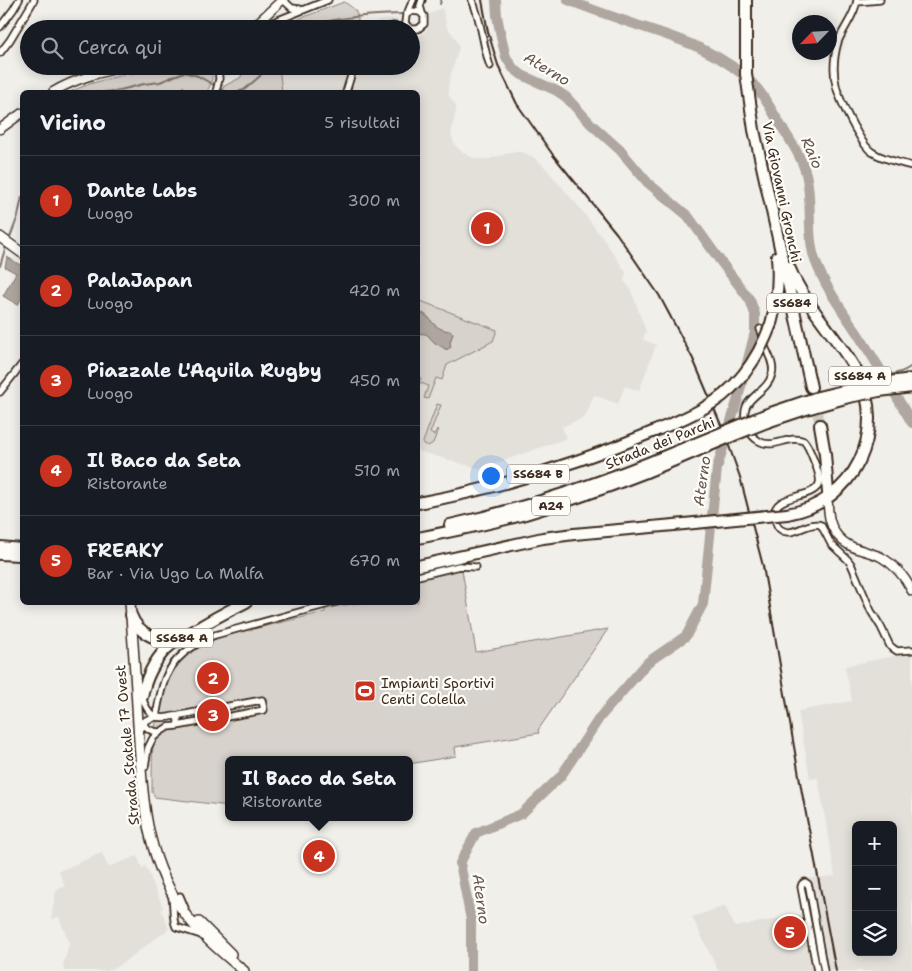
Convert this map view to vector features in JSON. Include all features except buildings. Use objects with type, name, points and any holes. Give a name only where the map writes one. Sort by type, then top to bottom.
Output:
[{"type":"highway","name":"Via Giovanni Gronchi","points":[[746,0],[747,88],[756,143],[811,387]]},
{"type":"highway","name":"SS684 B","points":[[420,503],[470,492],[544,472],[608,450],[703,409],[719,398],[732,387],[754,360],[771,324],[778,276],[773,218]]},
{"type":"highway","name":"SS684 A","points":[[420,566],[536,540],[574,534],[788,514],[817,505],[832,495],[856,469],[864,450],[869,416],[867,401],[861,379],[853,365],[795,281],[773,218]]},
{"type":"highway","name":"Strada dei Parchi","points":[[848,394],[881,383],[912,379]]},
{"type":"highway","name":"Strada dei Parchi","points":[[420,531],[540,502],[598,483],[738,434],[766,419],[818,397],[912,387]]},
{"type":"highway","points":[[820,425],[828,493]]},
{"type":"highway","name":"Strada dei Parchi","points":[[420,538],[472,528],[575,498],[653,470],[678,455]]},
{"type":"highway","points":[[0,547],[20,549]]},
{"type":"highway","points":[[0,554],[20,555]]},
{"type":"highway","points":[[0,561],[20,562]]},
{"type":"highway","name":"SS684 A","points":[[142,697],[148,678],[158,659],[166,650],[183,637],[240,605]]},
{"type":"highway","name":"SS684 A","points":[[131,615],[137,626],[145,633],[157,638],[171,640],[183,637]]},
{"type":"main road","points":[[1,238],[20,252]]},
{"type":"main road","name":"Strada Statale 17 Ovest","points":[[130,605],[141,779],[146,820],[154,853],[165,880],[187,916],[206,938],[245,971]]},
{"type":"main road","name":"Strada Statale 17 Ovest","points":[[136,605],[145,767],[148,808],[152,826],[165,866],[180,896],[190,911],[230,952],[245,971]]},
{"type":"street","points":[[0,28],[19,0]]},
{"type":"street","points":[[22,20],[34,0]]},
{"type":"street","points":[[260,20],[282,0],[292,8],[305,9]]},
{"type":"street","points":[[273,20],[328,0]]},
{"type":"street","points":[[406,20],[413,0]]},
{"type":"street","points":[[419,0],[424,21],[420,28]]},
{"type":"street","points":[[472,0],[479,18],[484,49],[490,66]]},
{"type":"street","points":[[880,0],[857,1],[853,14],[839,41],[834,65],[835,82],[841,104],[870,151],[882,158],[912,166]]},
{"type":"street","points":[[407,14],[414,10],[423,15]]},
{"type":"street","points":[[0,53],[20,23]]},
{"type":"street","points":[[57,90],[91,75]]},
{"type":"street","points":[[217,90],[222,75]]},
{"type":"street","points":[[347,90],[351,75]]},
{"type":"street","points":[[0,130],[20,115]]},
{"type":"street","points":[[760,329],[773,373],[765,387],[751,398],[748,404],[745,414],[747,426],[754,437],[766,444],[795,439],[804,442],[820,477],[819,485],[814,490],[780,503],[775,511],[776,524],[780,530],[789,532],[815,524],[821,525],[831,544],[851,564],[871,611],[890,646],[893,650],[897,651],[912,650]]},
{"type":"street","points":[[0,392],[20,367]]},
{"type":"street","points":[[828,504],[830,521],[840,538],[850,546],[875,555],[889,563],[903,576],[912,592]]},
{"type":"street","points":[[420,576],[460,566],[476,567]]},
{"type":"street","points":[[156,717],[168,671],[177,658],[188,649],[215,635],[325,605]]},
{"type":"street","points":[[142,697],[147,708],[156,717]]},
{"type":"street","points":[[139,732],[148,719],[172,717],[262,700],[264,710],[173,726],[160,732],[150,744],[145,767]]},
{"type":"street","points":[[137,711],[143,724],[149,730],[160,732]]},
{"type":"street","points":[[172,717],[167,722],[173,726]]},
{"type":"street","points":[[172,717],[178,718],[178,721],[173,726]]},
{"type":"street","points":[[165,880],[173,903],[176,927],[197,933],[206,938]]},
{"type":"street","points":[[817,971],[801,888],[805,882],[809,887],[824,971]]},
{"type":"street","points":[[180,896],[187,916],[187,924],[184,928],[180,928]]},
{"type":"street","points":[[174,921],[178,916],[187,916],[205,928]]},
{"type":"shaded area","points":[[344,2],[355,11],[358,20],[297,20]]},
{"type":"shaded area","points":[[442,8],[447,27],[456,39],[459,47],[448,85],[449,96],[456,106],[451,133],[455,145],[462,152],[477,159],[489,159],[512,152],[522,152],[533,157],[543,165],[580,208],[626,272],[624,281],[630,288],[646,331],[643,339],[656,345],[639,391],[625,386],[618,404],[594,395],[585,417],[562,427],[567,438],[480,469],[420,452],[420,90],[282,90],[280,75],[420,75],[420,35],[424,33],[429,25],[430,14]]},
{"type":"shaded area","points":[[124,75],[212,76],[208,90],[187,90],[183,86],[181,90],[75,90]]},
{"type":"shaded area","points":[[242,75],[280,75],[282,90],[223,90],[224,86],[240,78]]},
{"type":"shaded area","points":[[7,257],[20,265],[20,301],[18,305],[3,296],[16,273],[5,267]]},
{"type":"shaded area","points":[[420,301],[497,330],[493,341],[447,365],[442,380],[436,378],[428,399],[424,398],[428,386],[420,382],[420,334],[426,334],[435,343],[448,349],[453,333],[437,327],[427,315],[420,313]]},
{"type":"shaded area","points":[[420,314],[438,327],[453,333],[450,342],[451,347],[445,349],[426,334],[420,334]]},
{"type":"shaded area","points":[[437,404],[441,405],[430,433],[434,435],[438,430],[433,443],[428,446],[423,444],[423,442]]},
{"type":"shaded area","name":"Impianti Sportivi Centi Colella","points":[[462,570],[476,652],[608,629],[538,730],[539,733],[455,747],[456,756],[413,763],[413,756],[225,756],[225,806],[154,797],[152,793],[152,762],[156,722],[172,673],[185,656],[212,640],[325,612],[325,608],[345,605],[420,605],[420,580]]},
{"type":"shaded area","points":[[899,655],[912,655],[912,971],[717,971],[692,917],[725,906],[735,927],[802,914],[797,882],[811,878],[835,876],[818,778],[810,779],[798,711],[852,701],[845,666]]},
{"type":"shaded area","points":[[101,853],[108,867],[137,856],[142,868],[146,866],[163,908],[161,909],[169,929],[117,967],[106,971],[64,971],[63,965],[69,944],[68,940],[59,917],[51,919],[56,891],[65,886],[59,871]]},
{"type":"waterway","points":[[440,4],[441,0]]},
{"type":"waterway","name":"Aterno","points":[[471,971],[471,920],[460,863],[476,833],[521,814],[561,776],[600,717],[648,662],[686,636],[703,604],[717,468],[755,332],[755,314],[750,300],[688,216],[648,183],[620,150],[591,124],[566,97],[522,75],[513,68],[506,57],[497,16],[496,0]]},
{"type":"waterway","name":"Raio","points":[[568,0],[703,49],[730,65],[759,90],[804,167],[808,184],[812,250],[824,281],[912,423]]},
{"type":"waterway","points":[[335,20],[351,17],[402,14]]},
{"type":"waterway","points":[[120,90],[160,82],[177,75]]},
{"type":"waterway","points":[[194,75],[222,90]]},
{"type":"waterway","points":[[244,90],[260,75]]},
{"type":"waterway","points":[[9,240],[20,206]]},
{"type":"waterway","points":[[0,266],[6,246]]},
{"type":"waterway","points":[[883,374],[898,373],[912,366]]},
{"type":"tunnel","points":[[814,399],[820,425]]},
{"type":"railway","points":[[482,0],[488,32],[498,65],[517,104],[553,155],[617,234],[659,295],[693,359],[724,432],[740,477],[763,566],[802,793],[836,971]]},
{"type":"place","name":"Dante Labs","points":[[487,228]]},
{"type":"place","name":"PalaJapan","points":[[213,678]]},
{"type":"place","name":"Impianti Sportivi Centi Colella","points":[[365,691]]},
{"type":"place","name":"Piazzale L'Aquila Rugby","points":[[213,715]]},
{"type":"place","name":"Il Baco da Seta","points":[[319,856]]},
{"type":"place","name":"FREAKY","points":[[790,932]]}]
